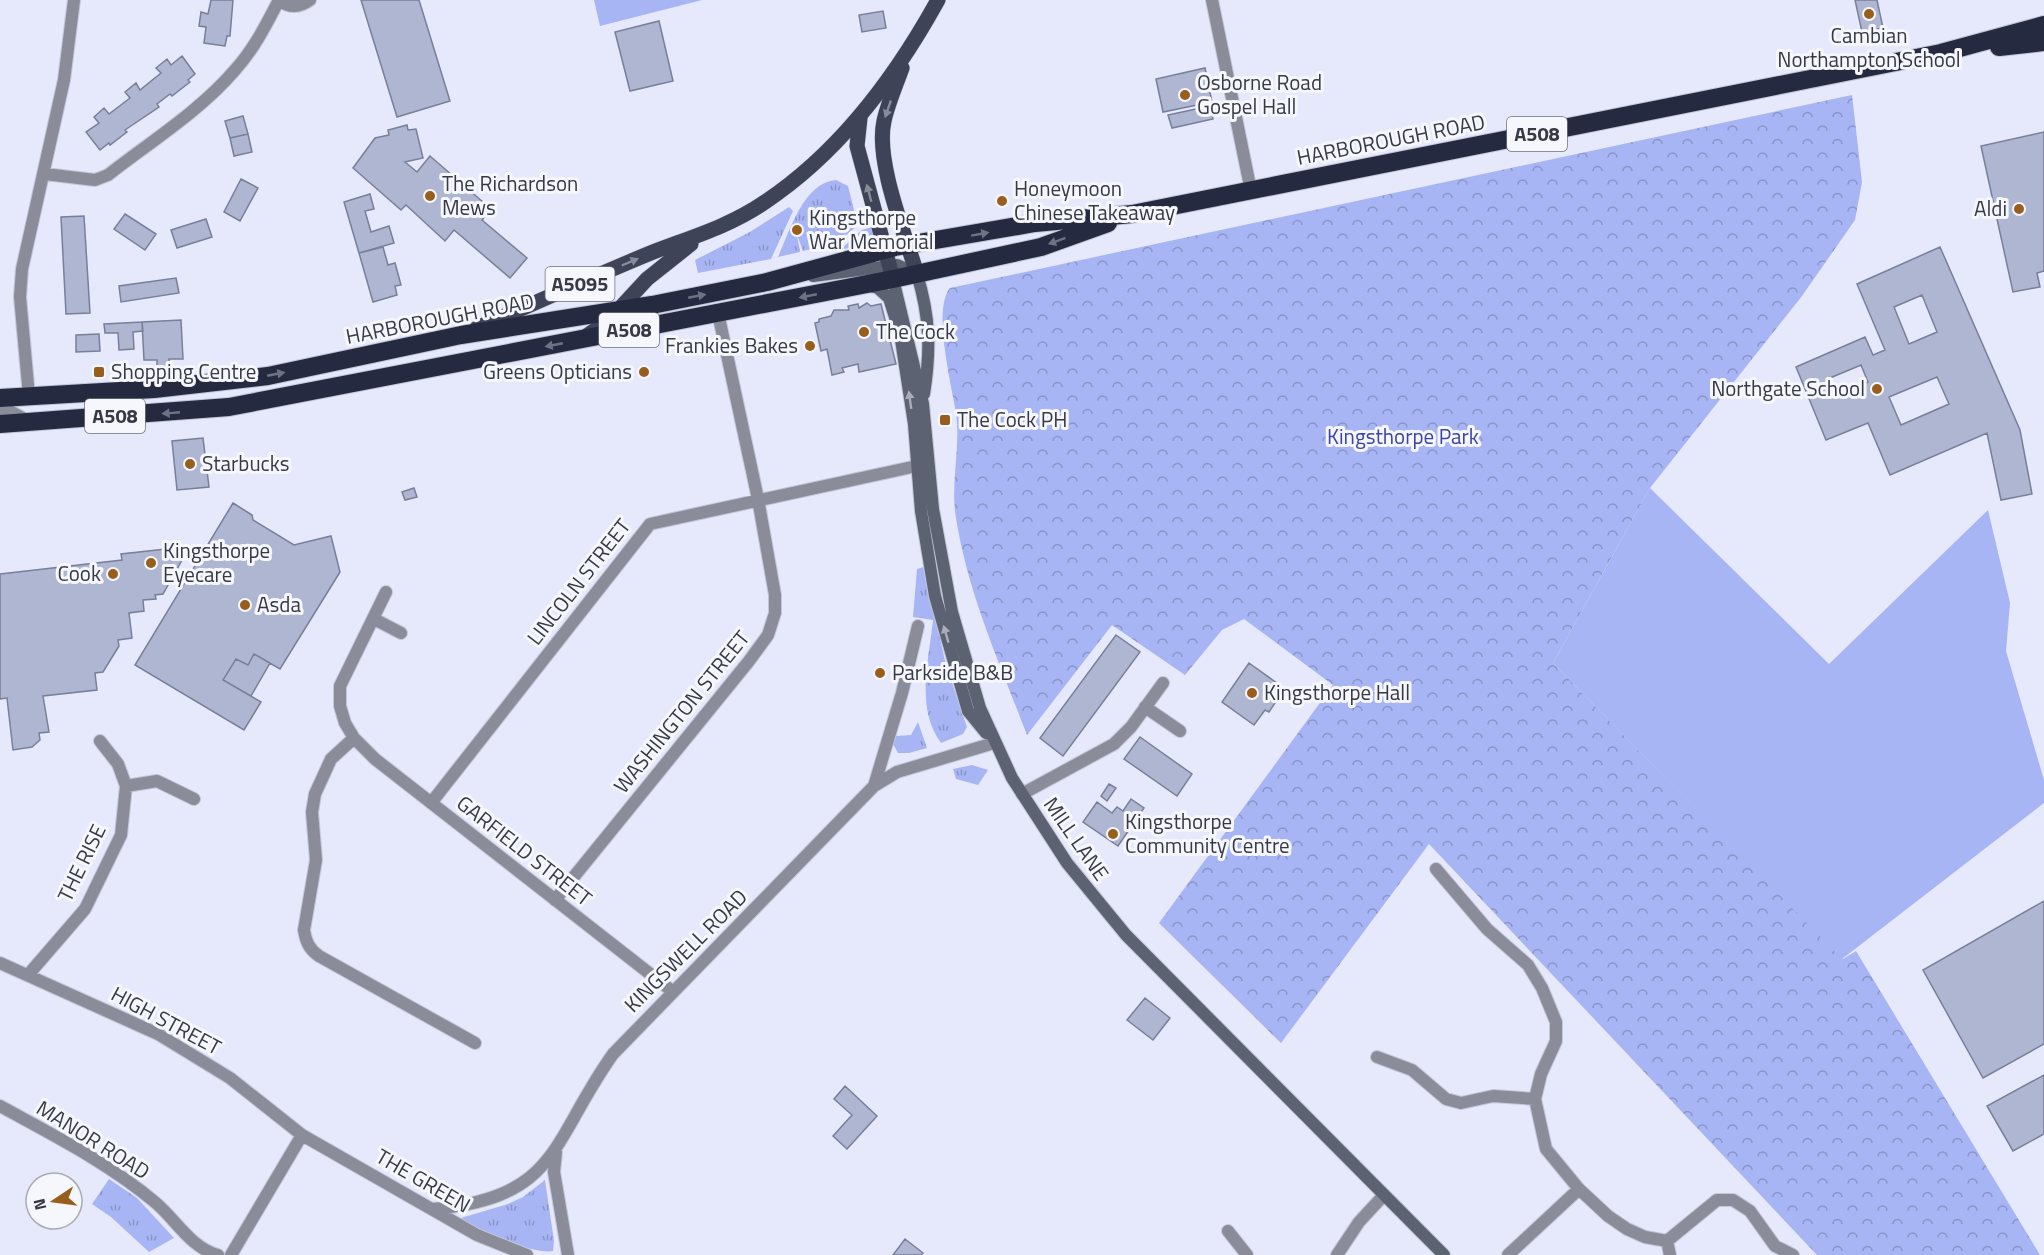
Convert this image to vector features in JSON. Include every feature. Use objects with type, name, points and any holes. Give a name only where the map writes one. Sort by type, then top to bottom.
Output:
[{"type":"highway","name":"A508","points":[[1941,53],[2044,25]]},
{"type":"highway","name":"A508","points":[[1941,53],[2044,42]]},
{"type":"highway","name":"HARBOROUGH ROAD","points":[[0,424],[229,407],[580,340],[865,285],[908,246],[1035,224],[1132,214],[1941,53]]},
{"type":"highway","name":"HARBOROUGH ROAD","points":[[0,398],[154,389],[238,380],[461,335],[619,310],[767,282],[889,265],[916,274],[1041,247],[1132,214]]},
{"type":"main road","name":"A5095","points":[[461,335],[654,252],[700,237],[742,216],[783,190],[861,116],[907,54],[938,0]]},
{"type":"main road","name":"A5095","points":[[907,54],[884,120],[883,134],[887,170],[908,246]]},
{"type":"main road","points":[[861,116],[856,134],[857,146],[889,265]]},
{"type":"main road","name":"A5095","points":[[580,340],[598,329],[647,279],[700,237]]},
{"type":"main road","points":[[908,246],[916,274]]},
{"type":"street","points":[[29,396],[20,297],[22,269],[45,174],[64,80],[74,0]]},
{"type":"street","points":[[45,174],[86,179],[108,175],[210,95],[235,71],[260,36],[279,0],[291,6],[299,6],[310,0]]},
{"type":"street","points":[[1212,0],[1251,191]]},
{"type":"street","name":"MILL LANE","points":[[889,265],[923,404]]},
{"type":"street","name":"MILL LANE","points":[[916,274],[926,302],[929,364],[923,404],[922,465],[952,612],[972,683],[994,743],[1022,794],[1067,863],[1126,935],[1444,1255]]},
{"type":"street","points":[[865,285],[878,288],[890,298],[900,333],[922,465]]},
{"type":"street","name":"WASHINGTON STREET","points":[[555,900],[768,635],[775,613],[775,595],[758,499],[718,313]]},
{"type":"street","name":"HARBOROUGH ROAD","points":[[0,411],[8,410],[29,422]]},
{"type":"street","name":"LINCOLN STREET","points":[[431,802],[644,530],[659,520],[922,465]]},
{"type":"street","points":[[386,592],[340,686],[340,706],[345,723],[354,738],[331,759],[315,794],[312,812],[316,860],[304,930],[306,941],[319,957],[475,1043]]},
{"type":"street","points":[[374,618],[401,633]]},
{"type":"street","points":[[874,786],[902,693],[918,626]]},
{"type":"street","points":[[1022,794],[1114,744],[1163,683]]},
{"type":"street","points":[[1146,707],[1180,731]]},
{"type":"street","name":"GARFIELD STREET","points":[[354,738],[375,759],[672,991]]},
{"type":"street","name":"THE RISE","points":[[28,975],[85,909],[121,835],[126,786],[118,764],[100,741]]},
{"type":"street","name":"KINGSWELL ROAD","points":[[433,1209],[478,1203],[503,1194],[523,1184],[542,1169],[556,1151],[594,1081],[613,1054],[672,991],[764,902],[874,786],[897,772],[994,743]]},
{"type":"street","points":[[126,786],[157,781],[194,799]]},
{"type":"street","points":[[1436,869],[1487,929],[1527,965],[1542,987],[1556,1022],[1556,1041],[1541,1074],[1535,1099],[1546,1149],[1580,1189],[1627,1229],[1645,1237],[1666,1241],[1718,1200],[1733,1200],[1750,1211],[1775,1246],[1793,1255]]},
{"type":"street","name":"HIGH STREET","points":[[0,963],[158,1034],[230,1078],[302,1135]]},
{"type":"street","points":[[1377,1057],[1412,1070],[1446,1099],[1461,1103],[1493,1096],[1535,1099]]},
{"type":"street","name":"MANOR ROAD","points":[[0,1106],[92,1157],[156,1203],[197,1245],[218,1255]]},
{"type":"street","points":[[231,1255],[302,1135]]},
{"type":"street","name":"THE GREEN","points":[[302,1135],[477,1235],[527,1255]]},
{"type":"street","points":[[556,1151],[554,1172],[568,1255]]},
{"type":"street","points":[[1508,1255],[1580,1189]]},
{"type":"street","points":[[1337,1255],[1359,1222],[1384,1195]]},
{"type":"street","points":[[1228,1231],[1247,1255]]},
{"type":"street","points":[[1666,1241],[1670,1255]]},
{"type":"green space","points":[[594,0],[702,0],[600,26]]},
{"type":"green space","name":"Kingsthorpe Park","points":[[1852,95],[1862,182],[1855,220],[1802,296],[1650,488],[1553,663],[1843,959],[1856,951],[2040,1255],[1817,1255],[1429,844],[1281,1043],[1159,923],[1333,685],[1244,619],[1222,630],[1185,675],[1112,625],[1027,735],[968,574],[956,518],[954,492],[957,426],[943,330],[945,298],[950,288]]},
{"type":"green space","points":[[836,180],[848,186],[856,218],[849,220],[850,226],[858,225],[837,243],[803,251],[797,235],[800,252],[778,257],[806,199],[825,183]]},
{"type":"green space","points":[[789,207],[793,211],[771,259],[698,273],[695,260],[750,232]]},
{"type":"green space","points":[[871,227],[874,238],[871,243],[840,250],[862,230]]},
{"type":"green space","points":[[1650,488],[1829,664],[1988,510],[2010,603],[2006,651],[2044,780],[2044,803],[1842,959],[1553,663]]},
{"type":"green space","points":[[924,567],[946,665],[967,727],[963,734],[941,743],[928,715],[926,699],[927,667],[933,620],[913,617],[917,569]]},
{"type":"green space","points":[[918,722],[927,748],[909,753],[898,753],[893,744],[896,736],[911,735]]},
{"type":"green space","points":[[972,765],[988,770],[978,785],[956,779],[953,769]]},
{"type":"green space","points":[[109,1179],[137,1198],[174,1238],[149,1252],[111,1217],[92,1204]]},
{"type":"green space","points":[[545,1180],[554,1241],[553,1251],[519,1245],[479,1229],[461,1218],[508,1204],[523,1197]]},
{"type":"building","points":[[211,0],[233,0],[230,36],[227,36],[225,46],[204,43],[206,27],[199,26],[201,12],[208,14]]},
{"type":"building","points":[[361,0],[419,0],[450,101],[397,117]]},
{"type":"building","name":"Cambian Northampton School","points":[[1855,0],[1877,0],[1883,28],[1862,32]]},
{"type":"building","points":[[883,11],[886,28],[862,32],[859,15]]},
{"type":"building","points":[[659,21],[673,81],[630,91],[615,32]]},
{"type":"building","points":[[182,56],[195,74],[188,80],[190,82],[172,96],[170,94],[157,104],[159,107],[125,130],[127,132],[110,145],[109,143],[100,150],[86,132],[99,123],[94,117],[104,108],[109,114],[130,98],[125,92],[136,83],[140,90],[161,73],[156,68],[167,59],[171,65]]},
{"type":"building","name":"Osborne Road Gospel Hall","points":[[1205,68],[1212,102],[1163,112],[1156,79]]},
{"type":"building","points":[[1210,106],[1213,119],[1172,128],[1168,115]]},
{"type":"building","points":[[243,116],[248,134],[230,138],[225,121]]},
{"type":"building","name":"The Richardson Mews","points":[[407,125],[408,130],[416,129],[423,158],[405,162],[417,172],[430,156],[491,209],[482,220],[527,258],[510,278],[454,230],[445,241],[406,205],[401,210],[353,168],[375,138],[389,135],[388,130]]},
{"type":"building","name":"Aldi","points":[[2044,132],[2044,271],[2037,273],[2040,287],[2013,292],[1981,146]]},
{"type":"building","points":[[248,134],[252,152],[234,156],[230,138]]},
{"type":"building","points":[[241,179],[258,188],[240,221],[224,212]]},
{"type":"building","points":[[370,194],[374,209],[365,211],[371,232],[389,226],[394,243],[359,253],[344,202]]},
{"type":"building","points":[[125,214],[156,234],[145,250],[114,229]]},
{"type":"building","points":[[84,216],[90,313],[66,314],[61,217]]},
{"type":"building","points":[[206,219],[212,237],[177,248],[171,230]]},
{"type":"building","points":[[383,247],[388,265],[395,263],[401,285],[395,286],[397,295],[373,302],[359,253]]},
{"type":"building","points":[[1940,247],[2020,430],[2032,494],[2001,500],[1987,433],[1890,475],[1868,423],[1826,440],[1796,367],[1865,337],[1873,355],[1885,350],[1857,284]],"holes":[[[1922,295],[1937,332],[1909,344],[1894,307]],[[1861,365],[1868,382],[1837,395],[1830,378]],[[1937,377],[1949,404],[1901,425],[1889,397]]]},
{"type":"building","points":[[176,278],[179,293],[121,302],[119,286]]},
{"type":"building","points":[[867,303],[871,306],[881,304],[896,364],[859,372],[858,364],[842,368],[844,372],[832,375],[827,349],[821,351],[815,323],[819,322],[819,319],[831,316],[834,310],[849,310],[848,306],[858,304],[859,308]]},
{"type":"building","points":[[181,320],[183,359],[169,359],[170,367],[157,368],[157,360],[144,360],[142,322]]},
{"type":"building","points":[[142,322],[143,331],[133,332],[134,349],[119,350],[118,333],[105,333],[104,324]]},
{"type":"building","points":[[99,334],[100,351],[76,352],[76,335]]},
{"type":"building","name":"Starbucks","points":[[203,438],[209,487],[177,490],[172,441]]},
{"type":"building","points":[[414,488],[417,497],[405,500],[402,492]]},
{"type":"building","name":"Asda","points":[[233,503],[252,515],[253,520],[294,545],[331,536],[340,572],[280,669],[254,654],[248,665],[236,659],[223,680],[261,702],[244,730],[135,665]]},
{"type":"building","points":[[175,548],[182,553],[182,560],[163,594],[155,595],[156,599],[143,600],[144,611],[129,613],[132,638],[118,640],[119,646],[103,672],[95,673],[97,690],[43,696],[49,732],[39,733],[40,740],[32,747],[13,750],[7,698],[0,699],[0,574],[122,560],[121,554]]},
{"type":"building","points":[[1116,635],[1140,652],[1063,756],[1040,738]]},
{"type":"building","points":[[254,654],[270,663],[251,696],[223,680],[236,659],[248,665]]},
{"type":"building","name":"Kingsthorpe Hall","points":[[1249,663],[1281,686],[1271,700],[1275,703],[1269,712],[1265,710],[1254,725],[1222,702]]},
{"type":"building","points":[[1140,737],[1192,774],[1177,796],[1124,759]]},
{"type":"building","points":[[1109,784],[1116,788],[1107,801],[1101,796]]},
{"type":"building","name":"Kingsthorpe Community Centre","points":[[1131,799],[1144,808],[1118,846],[1083,822],[1097,802],[1112,813],[1117,807],[1123,811]]},
{"type":"building","points":[[2044,901],[2044,1044],[1983,1078],[1923,970]]},
{"type":"building","points":[[1145,998],[1170,1018],[1153,1040],[1127,1020]]},
{"type":"building","points":[[2044,1075],[2044,1134],[2013,1151],[1987,1106]]},
{"type":"building","points":[[845,1086],[877,1116],[847,1149],[833,1136],[852,1115],[834,1099]]},
{"type":"building","points":[[905,1239],[923,1253],[921,1255],[893,1255]]},
{"type":"place","name":"Cambian Northampton School","points":[[1869,14]]},
{"type":"place","name":"Osborne Road Gospel Hall","points":[[1185,95]]},
{"type":"place","name":"The Richardson Mews","points":[[430,196]]},
{"type":"place","name":"Honeymoon Chinese Takeaway","points":[[1002,201]]},
{"type":"place","name":"Aldi","points":[[2019,209]]},
{"type":"place","name":"Kingsthorpe War Memorial","points":[[797,230]]},
{"type":"place","name":"The Cock","points":[[864,332]]},
{"type":"place","name":"Frankies Bakes","points":[[810,346]]},
{"type":"place","name":"Shopping Centre","points":[[99,372]]},
{"type":"place","name":"Greens Opticians","points":[[644,372]]},
{"type":"place","name":"Northgate School","points":[[1877,389]]},
{"type":"place","name":"The Cock PH","points":[[945,420]]},
{"type":"place","name":"Starbucks","points":[[190,464]]},
{"type":"place","name":"Kingsthorpe Eyecare","points":[[151,563]]},
{"type":"place","name":"Cook","points":[[113,574]]},
{"type":"place","name":"Asda","points":[[245,605]]},
{"type":"place","name":"Parkside B&B","points":[[880,673]]},
{"type":"place","name":"Kingsthorpe Hall","points":[[1252,693]]},
{"type":"place","name":"Kingsthorpe Community Centre","points":[[1113,834]]}]
